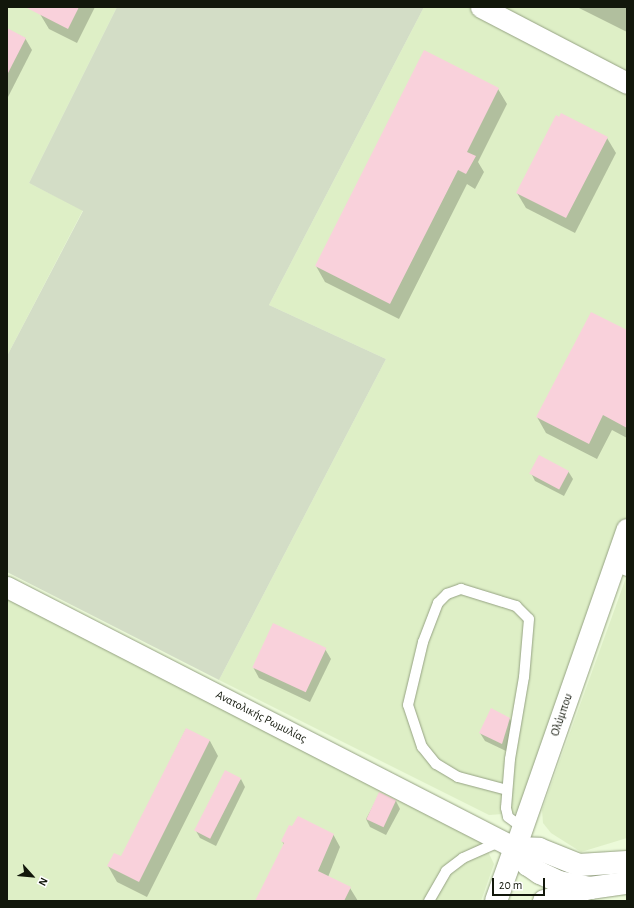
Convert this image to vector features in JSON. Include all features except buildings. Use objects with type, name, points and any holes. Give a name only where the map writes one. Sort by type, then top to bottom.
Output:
[{"type":"main road","points":[[508,845],[538,849],[579,865],[627,862]]},
{"type":"main road","points":[[508,845],[540,873],[559,882],[590,888]]},
{"type":"main road","name":"Ολύμπου","points":[[496,901],[508,845]]},
{"type":"main road","points":[[544,901],[590,888],[627,883]]},
{"type":"street","points":[[481,7],[627,83]]},
{"type":"street","name":"Ολύμπου","points":[[508,845],[523,828],[620,568],[627,529]]},
{"type":"street","name":"Ανατολικής Ρωμυλίας","points":[[7,587],[508,845]]},
{"type":"lane","points":[[507,790],[458,777],[436,764],[422,747],[408,705],[423,642],[438,603],[447,594],[461,589],[516,606],[529,618],[524,677],[507,790],[508,817],[523,828]]},
{"type":"lane","points":[[429,901],[446,871],[463,858],[508,845]]},
{"type":"shaded area","points":[[7,7],[117,7],[29,183],[83,210],[7,356]]},
{"type":"shaded area","points":[[117,7],[424,7],[269,305],[386,359],[219,680],[7,572],[7,356],[83,211],[29,183]]},
{"type":"shaded area","points":[[424,7],[627,7],[627,521],[517,813],[489,815],[219,680],[386,359],[269,305]]},
{"type":"shaded area","points":[[627,575],[627,838],[581,852],[551,833],[543,823],[542,810]]},
{"type":"shaded area","points":[[7,592],[480,835],[494,864],[481,901],[7,901]]}]
